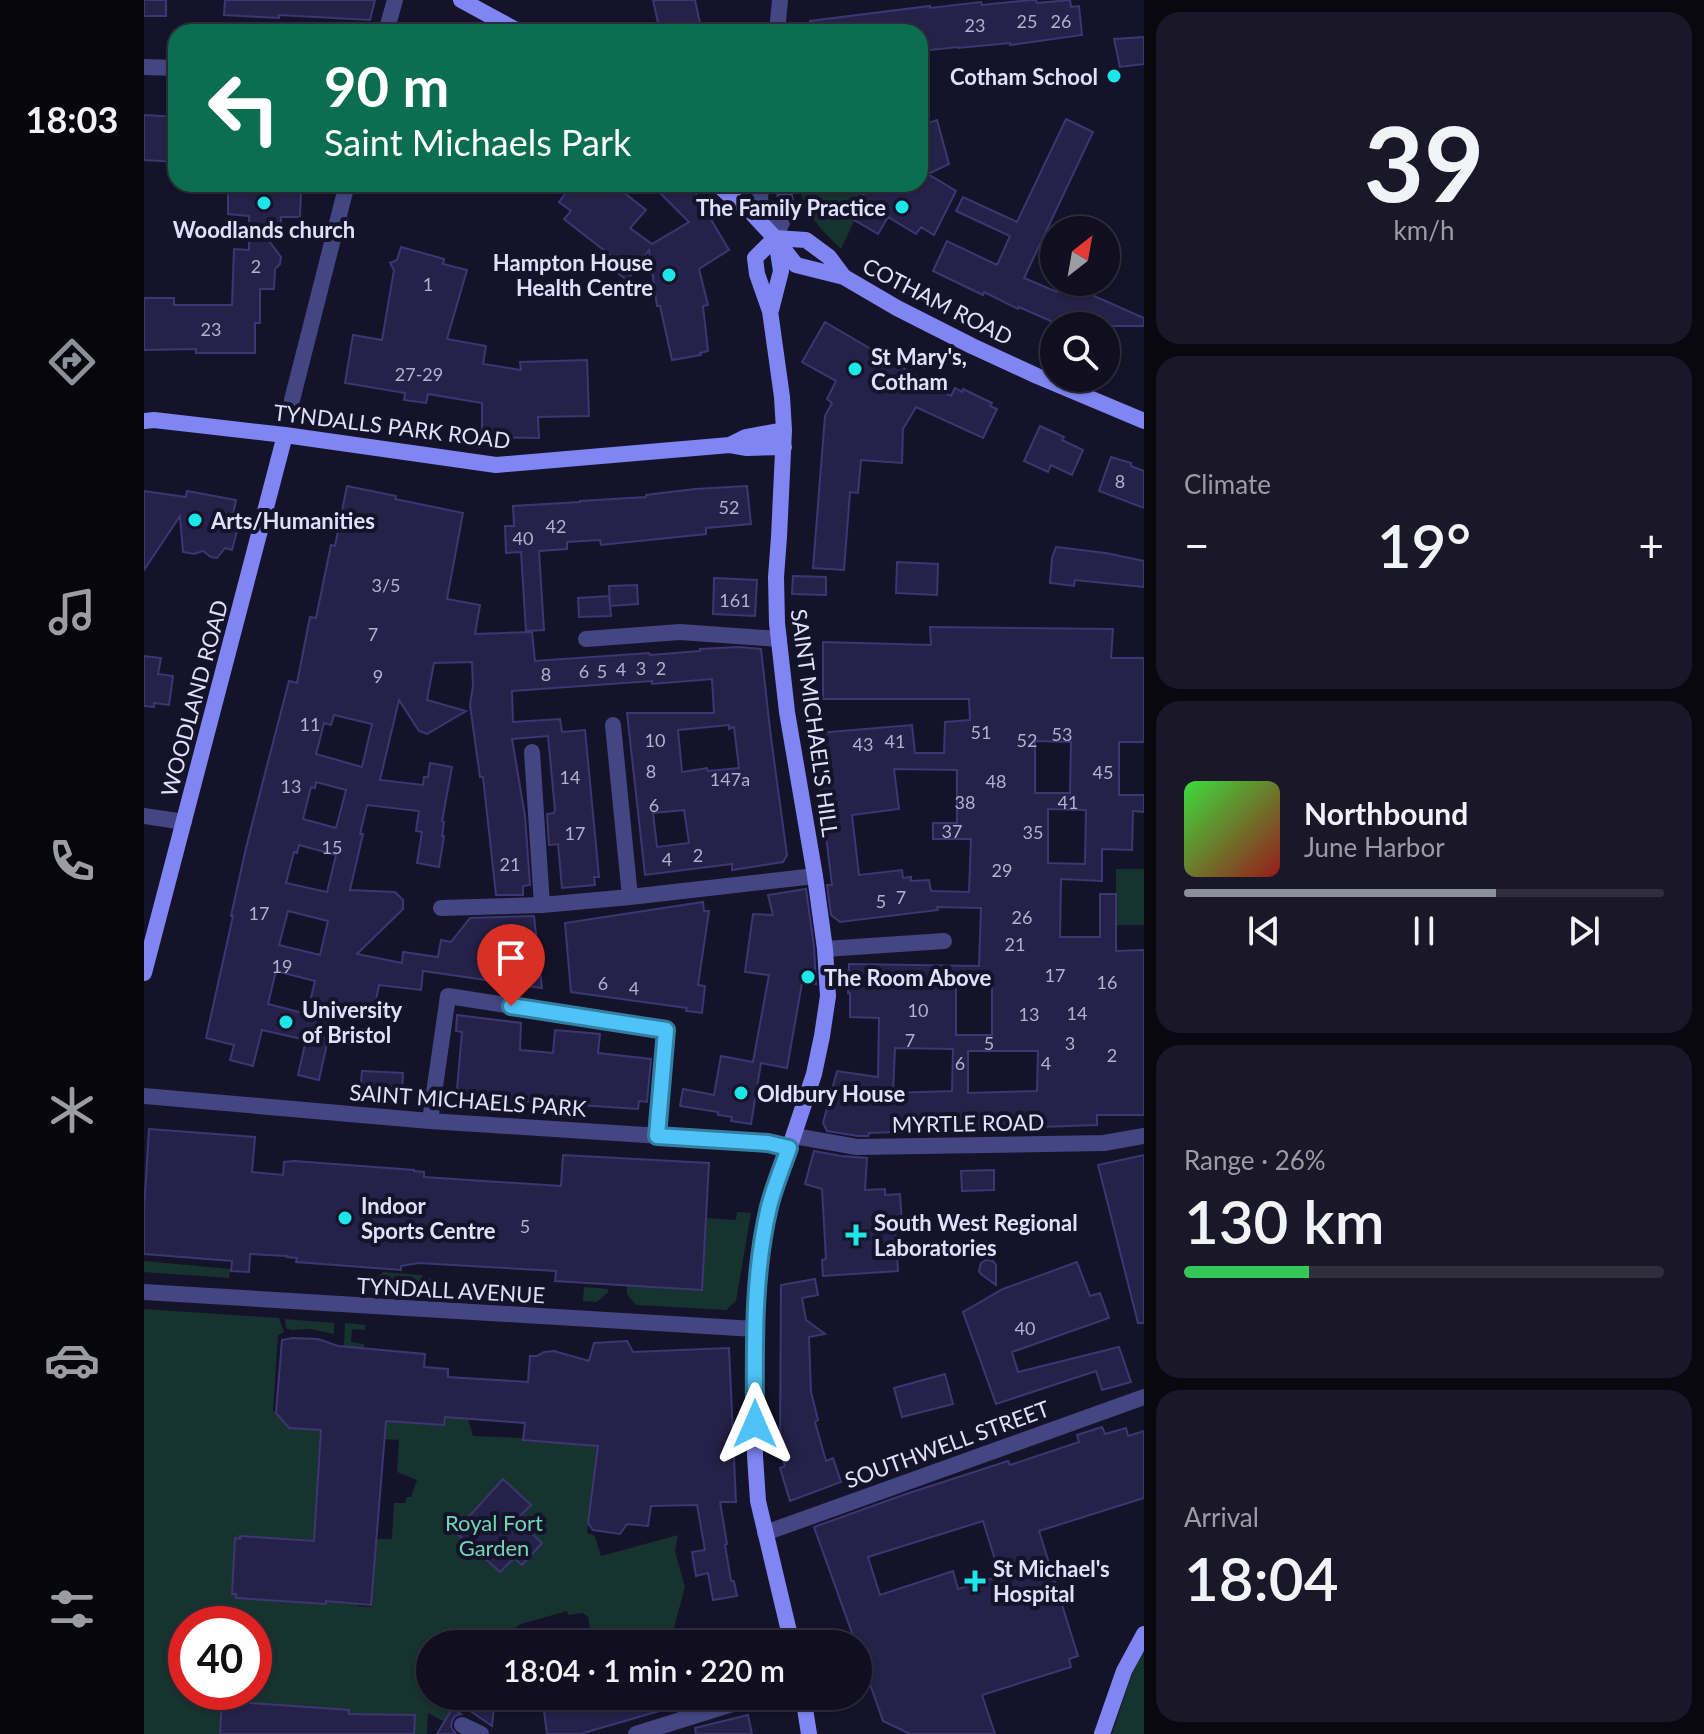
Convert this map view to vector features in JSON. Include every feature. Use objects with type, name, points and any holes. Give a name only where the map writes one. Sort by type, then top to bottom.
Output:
[{"type":"street","points":[[388,24],[395,0]]},
{"type":"street","points":[[461,0],[505,24]]},
{"type":"street","points":[[778,24],[780,0]]},
{"type":"street","points":[[144,67],[168,68]]},
{"type":"street","points":[[292,400],[345,192]]},
{"type":"street","points":[[726,192],[748,209],[775,238]]},
{"type":"street","points":[[760,192],[760,200],[775,238]]},
{"type":"street","points":[[775,238],[788,209],[784,192]]},
{"type":"street","name":"COTHAM ROAD","points":[[775,238],[806,240],[829,257],[844,277]]},
{"type":"street","name":"COTHAM ROAD","points":[[775,238],[796,265],[844,277],[972,346],[1144,421]]},
{"type":"street","name":"SAINT MICHAEL'S HILL","points":[[770,311],[781,271],[775,238]]},
{"type":"street","name":"SAINT MICHAEL'S HILL","points":[[775,238],[755,258],[757,274],[770,311],[781,383],[784,439],[776,577],[779,639],[787,712],[815,876],[828,996],[814,1074],[770,1206],[762,1242],[755,1329],[758,1501],[789,1630]]},
{"type":"street","name":"TYNDALLS PARK ROAD","points":[[144,421],[285,435],[496,465],[730,445],[746,437],[784,439]]},
{"type":"street","name":"WOODLAND ROAD","points":[[144,973],[285,435]]},
{"type":"street","points":[[586,639],[680,632],[779,639]]},
{"type":"street","points":[[613,725],[630,897]]},
{"type":"street","points":[[532,752],[542,905]]},
{"type":"street","points":[[144,816],[184,822]]},
{"type":"street","points":[[441,908],[542,905],[815,876]]},
{"type":"street","points":[[825,949],[944,941]]},
{"type":"street","points":[[430,1121],[448,996],[666,1030],[657,1136]]},
{"type":"street","name":"SAINT MICHAELS PARK","points":[[144,1096],[430,1121],[791,1142]]},
{"type":"street","name":"MYRTLE ROAD","points":[[791,1142],[857,1147],[1104,1143],[1144,1136]]},
{"type":"street","name":"TYNDALL AVENUE","points":[[144,1292],[755,1329]]},
{"type":"street","name":"SOUTHWELL STREET","points":[[765,1533],[1144,1397]]},
{"type":"street","points":[[1102,1734],[1124,1671],[1144,1634]]},
{"type":"street","points":[[636,1734],[713,1710]]},
{"type":"street","points":[[805,1710],[809,1734]]},
{"type":"street","points":[[462,1725],[481,1734]]},
{"type":"green space","points":[[801,192],[869,192],[854,210],[858,213],[841,249],[814,220]]},
{"type":"green space","points":[[1116,869],[1144,869],[1144,925],[1116,925]]},
{"type":"green space","points":[[737,1212],[751,1213],[736,1301],[726,1310],[636,1305],[627,1294],[627,1285],[706,1218],[736,1220]]},
{"type":"green space","points":[[144,1261],[230,1269],[229,1278],[144,1272]]},
{"type":"green space","points":[[383,1272],[436,1279],[435,1289],[368,1285]]},
{"type":"green space","points":[[584,1287],[608,1289],[608,1292],[597,1302],[583,1301]]},
{"type":"green space","name":"Royal Fort Garden","points":[[144,1309],[279,1318],[284,1332],[278,1335],[273,1411],[281,1412],[289,1428],[322,1430],[318,1524],[315,1524],[317,1543],[259,1537],[246,1540],[246,1536],[240,1536],[232,1593],[241,1599],[242,1596],[254,1596],[254,1600],[260,1597],[278,1601],[278,1598],[291,1599],[291,1603],[297,1600],[371,1607],[374,1539],[392,1539],[394,1503],[405,1503],[407,1497],[411,1497],[417,1480],[397,1472],[399,1440],[384,1439],[382,1421],[444,1425],[445,1417],[468,1419],[473,1436],[571,1444],[578,1359],[594,1359],[599,1436],[587,1533],[595,1536],[601,1556],[678,1535],[675,1551],[685,1587],[673,1630],[590,1630],[588,1617],[583,1613],[568,1615],[567,1611],[521,1624],[512,1630],[416,1630],[416,1710],[451,1710],[445,1722],[428,1713],[427,1734],[414,1734],[414,1715],[362,1714],[349,1718],[348,1710],[272,1704],[272,1606],[168,1606],[168,1710],[222,1710],[220,1734],[144,1734]]},
{"type":"green space","points":[[285,1319],[334,1323],[334,1334],[311,1329],[291,1330],[286,1328]]},
{"type":"green space","points":[[345,1323],[365,1325],[365,1330],[352,1329],[351,1342],[364,1344],[364,1348],[344,1347]]},
{"type":"green space","points":[[1144,1647],[1144,1734],[1112,1734],[1129,1682]]},
{"type":"building","points":[[144,0],[166,0],[166,16],[144,16]]},
{"type":"building","points":[[225,0],[375,0],[370,20],[224,15]]},
{"type":"building","points":[[653,0],[695,0],[700,24],[658,24]]},
{"type":"building","points":[[1070,0],[1071,7],[1079,6],[1082,35],[1010,45],[928,50],[928,24],[810,24],[810,21],[930,6],[981,2],[982,5]]},
{"type":"building","points":[[1144,37],[1144,64],[1120,67],[1114,39]]},
{"type":"building","points":[[144,115],[168,116],[168,162],[144,160]]},
{"type":"building","points":[[1066,119],[1093,132],[1053,216],[1040,216],[1040,244],[1024,278],[1040,285],[1040,296],[1094,296],[1144,318],[1144,326],[1120,326],[1120,312],[1040,312],[1040,316],[984,292],[983,295],[933,271],[947,241],[997,265],[1010,236],[956,211],[963,197],[1017,222]]},
{"type":"building","name":"The Family Practice","points":[[937,120],[949,164],[928,174],[928,123]]},
{"type":"building","name":"The Family Practice","points":[[928,174],[956,191],[934,235],[921,227],[916,234],[888,217],[878,234],[854,220],[858,213],[854,210],[865,192],[928,192]]},
{"type":"building","points":[[228,192],[301,192],[300,217],[281,217],[281,227],[258,226],[281,257],[275,269],[274,289],[260,289],[260,323],[255,323],[255,353],[196,353],[196,349],[144,350],[144,298],[174,298],[174,305],[232,305],[234,249],[249,250],[249,216],[228,214]]},
{"type":"building","name":"Hampton House Health Centre","points":[[567,192],[623,192],[646,210],[630,228],[652,244],[689,222],[659,192],[695,192],[729,250],[699,269],[708,305],[703,306],[708,351],[672,360],[660,306],[657,306],[649,250],[627,280],[604,263],[610,255],[564,219],[571,211],[559,202]]},
{"type":"building","points":[[401,247],[444,259],[443,264],[467,270],[447,339],[486,346],[483,364],[521,370],[520,362],[587,360],[589,416],[538,417],[539,438],[482,437],[482,403],[428,394],[426,403],[404,400],[405,393],[345,383],[353,335],[382,340],[394,270],[390,263],[397,260]]},
{"type":"building","points":[[825,322],[951,396],[955,388],[962,392],[963,389],[992,403],[990,406],[997,409],[983,438],[916,407],[903,429],[902,463],[861,460],[858,493],[850,492],[844,570],[813,568],[825,416],[832,403],[827,399],[836,381],[802,362]]},
{"type":"building","points":[[1040,426],[1083,450],[1072,475],[1051,465],[1048,472],[1024,461]]},
{"type":"building","points":[[1111,457],[1144,471],[1144,508],[1099,491]]},
{"type":"building","points":[[347,486],[463,513],[447,599],[480,605],[475,634],[532,632],[535,661],[700,649],[761,649],[787,855],[783,862],[732,870],[732,864],[645,875],[627,713],[714,713],[712,679],[512,691],[513,722],[560,719],[562,732],[585,730],[599,877],[594,877],[595,885],[562,888],[558,844],[549,845],[547,814],[555,810],[548,736],[512,739],[525,816],[530,885],[523,886],[523,895],[496,895],[483,777],[480,777],[470,705],[472,662],[434,663],[427,700],[466,711],[427,734],[419,731],[399,700],[380,780],[423,785],[430,763],[452,767],[442,821],[444,836],[439,867],[417,863],[422,832],[416,831],[419,811],[367,805],[350,890],[395,892],[403,900],[403,909],[357,954],[402,963],[403,952],[438,957],[441,940],[451,942],[470,918],[534,916],[542,988],[423,971],[421,990],[379,985],[372,1020],[334,1012],[319,1080],[298,1075],[306,1040],[262,1030],[253,1066],[230,1060],[234,1045],[206,1038],[246,848],[289,681],[297,683],[310,617],[316,618],[331,545],[335,546]],"holes":[[[334,715],[372,724],[362,767],[316,754],[324,723],[331,725]],[[734,727],[739,768],[682,772],[678,730]],[[316,782],[346,790],[336,828],[303,819],[311,787],[315,788]],[[684,810],[689,843],[657,847],[653,813]],[[299,845],[336,855],[327,892],[286,883],[294,852],[297,853]],[[288,911],[328,921],[320,955],[279,945]],[[276,971],[315,981],[307,1014],[268,1004]]]},
{"type":"building","points":[[747,486],[751,524],[706,528],[706,534],[601,545],[600,540],[567,542],[567,549],[539,551],[544,630],[526,631],[521,552],[506,553],[505,526],[514,526],[513,506]]},
{"type":"building","points":[[144,491],[186,497],[187,491],[236,500],[233,514],[241,516],[232,550],[225,548],[217,558],[203,551],[194,554],[183,552],[180,516],[144,570]]},
{"type":"building","points":[[1056,547],[1144,561],[1144,587],[1075,580],[1074,586],[1050,583]]},
{"type":"building","points":[[897,562],[938,564],[937,595],[896,593]]},
{"type":"building","points":[[793,576],[826,577],[826,595],[792,594]]},
{"type":"building","points":[[714,578],[757,580],[755,616],[713,614]]},
{"type":"building","points":[[637,585],[638,604],[610,606],[609,586]]},
{"type":"building","points":[[609,596],[611,616],[579,617],[578,598]]},
{"type":"building","points":[[930,627],[1113,629],[1111,658],[1144,658],[1144,742],[1119,742],[1119,795],[1144,795],[1144,812],[1133,811],[1132,850],[1102,849],[1102,881],[1061,879],[1060,937],[1100,937],[1100,894],[1116,894],[1116,951],[1144,950],[1144,1115],[1097,1115],[1097,1125],[869,1133],[868,1136],[827,1131],[823,1123],[837,1071],[878,1077],[879,1018],[850,1017],[849,964],[979,966],[981,908],[937,907],[938,910],[840,922],[831,915],[827,885],[832,885],[814,739],[818,733],[912,725],[915,753],[944,753],[945,722],[970,720],[969,699],[823,699],[823,642],[931,645]],"holes":[[[1035,741],[1071,742],[1070,793],[1035,793]],[[894,769],[957,770],[957,823],[933,823],[933,839],[971,839],[969,892],[931,891],[929,880],[911,881],[911,877],[903,878],[902,870],[859,875],[852,815],[899,809]],[[1048,809],[1086,810],[1085,864],[1048,863]],[[956,981],[992,982],[992,1035],[956,1035]],[[895,1048],[953,1049],[952,1091],[893,1093]],[[968,1051],[1038,1051],[1037,1091],[968,1093]]]},
{"type":"building","points":[[144,656],[161,658],[158,674],[173,676],[169,705],[154,703],[154,707],[144,706]]},
{"type":"building","points":[[806,889],[816,984],[802,983],[787,1068],[761,1063],[751,1124],[731,1121],[732,1117],[718,1115],[718,1112],[680,1106],[683,1089],[714,1095],[721,1056],[753,1062],[769,975],[745,972],[753,914],[773,915],[768,895]]},
{"type":"building","points":[[703,902],[704,911],[709,911],[698,985],[705,986],[702,1013],[686,1011],[687,1008],[571,992],[565,923]]},
{"type":"building","points":[[457,1015],[521,1023],[520,1050],[553,1053],[555,1030],[600,1034],[598,1053],[651,1059],[647,1102],[639,1101],[638,1109],[462,1097],[463,1089],[457,1089],[462,1032],[456,1031]]},
{"type":"building","points":[[362,1071],[403,1073],[402,1096],[360,1094]]},
{"type":"building","points":[[149,1129],[255,1137],[252,1172],[283,1175],[284,1162],[294,1161],[414,1170],[424,1172],[424,1177],[561,1186],[563,1155],[709,1163],[702,1290],[555,1281],[556,1271],[418,1263],[401,1266],[401,1270],[296,1262],[297,1258],[287,1256],[250,1254],[249,1272],[231,1271],[232,1261],[144,1254]]},
{"type":"building","name":"South West Regional Laboratories","points":[[814,1151],[867,1158],[865,1190],[885,1189],[885,1195],[900,1194],[902,1224],[895,1225],[898,1271],[823,1276],[822,1260],[826,1259],[822,1189],[805,1184]]},
{"type":"building","points":[[1144,1155],[1144,1323],[1138,1323],[1098,1165]]},
{"type":"building","points":[[994,1170],[994,1190],[962,1191],[961,1171]]},
{"type":"building","points":[[986,1260],[996,1265],[996,1285],[979,1271],[981,1263]]},
{"type":"building","points":[[1077,1262],[1090,1296],[1100,1293],[1109,1318],[1012,1352],[1018,1372],[1119,1347],[1131,1382],[1102,1390],[1096,1371],[996,1404],[963,1312],[1003,1289]]},
{"type":"building","points":[[815,1279],[818,1295],[802,1298],[806,1320],[825,1334],[809,1337],[811,1392],[818,1420],[815,1422],[826,1461],[833,1458],[841,1482],[790,1501],[780,1468],[785,1466],[780,1451],[781,1285]]},
{"type":"building","points":[[318,1339],[338,1346],[425,1354],[424,1367],[448,1369],[448,1377],[528,1382],[530,1356],[554,1351],[589,1361],[594,1343],[627,1341],[633,1352],[729,1348],[736,1502],[720,1502],[731,1581],[734,1581],[737,1596],[713,1600],[708,1573],[696,1576],[692,1552],[705,1550],[697,1505],[651,1506],[648,1526],[627,1524],[620,1534],[593,1530],[588,1523],[598,1446],[523,1440],[525,1423],[445,1417],[444,1425],[386,1421],[371,1605],[236,1598],[236,1594],[232,1594],[235,1538],[314,1541],[321,1430],[289,1428],[276,1413],[282,1340]]},
{"type":"building","points":[[945,1374],[953,1404],[902,1417],[894,1388]]},
{"type":"building","points":[[1102,1427],[1105,1434],[1126,1428],[1128,1436],[1144,1431],[1144,1498],[1039,1531],[1078,1656],[1069,1659],[1071,1667],[982,1695],[995,1734],[910,1734],[883,1721],[872,1690],[872,1630],[851,1630],[814,1527],[1008,1461],[1010,1465],[1079,1442],[1077,1435]],"holes":[[[983,1521],[1000,1576],[958,1589],[953,1571],[880,1595],[868,1557]]]},
{"type":"building","points":[[503,1479],[531,1505],[517,1519],[542,1543],[522,1565],[514,1558],[500,1572],[455,1532]]},
{"type":"building","points":[[272,1705],[349,1710],[349,1714],[415,1715],[414,1734],[220,1734],[221,1710],[272,1710]]},
{"type":"building","points":[[451,1710],[461,1714],[452,1721],[451,1727],[456,1734],[437,1734]]},
{"type":"building","points":[[469,1710],[494,1710],[492,1726]]},
{"type":"building","points":[[544,1710],[663,1710],[580,1734],[547,1734]]},
{"type":"building","points":[[748,1715],[752,1734],[696,1734],[695,1728]]},
{"type":"place","name":"Cotham School","points":[[1114,76]]},
{"type":"place","name":"Woodlands church","points":[[264,203]]},
{"type":"place","name":"The Family Practice","points":[[902,207]]},
{"type":"place","name":"Hampton House Health Centre","points":[[669,275]]},
{"type":"place","name":"St Mary's, Cotham","points":[[855,369]]},
{"type":"place","name":"Arts/Humanities","points":[[195,520]]},
{"type":"place","name":"The Room Above","points":[[808,977]]},
{"type":"place","name":"University of Bristol","points":[[286,1022]]},
{"type":"place","name":"Oldbury House","points":[[741,1093]]},
{"type":"place","name":"Indoor Sports Centre","points":[[345,1218]]},
{"type":"place","name":"South West Regional Laboratories","points":[[856,1235]]},
{"type":"place","name":"St Michael's Hospital","points":[[975,1581]]},
{"type":"route","points":[[511,1006],[666,1030],[657,1136],[768,1143],[789,1148],[762,1242],[755,1329],[755,1424]]}]
